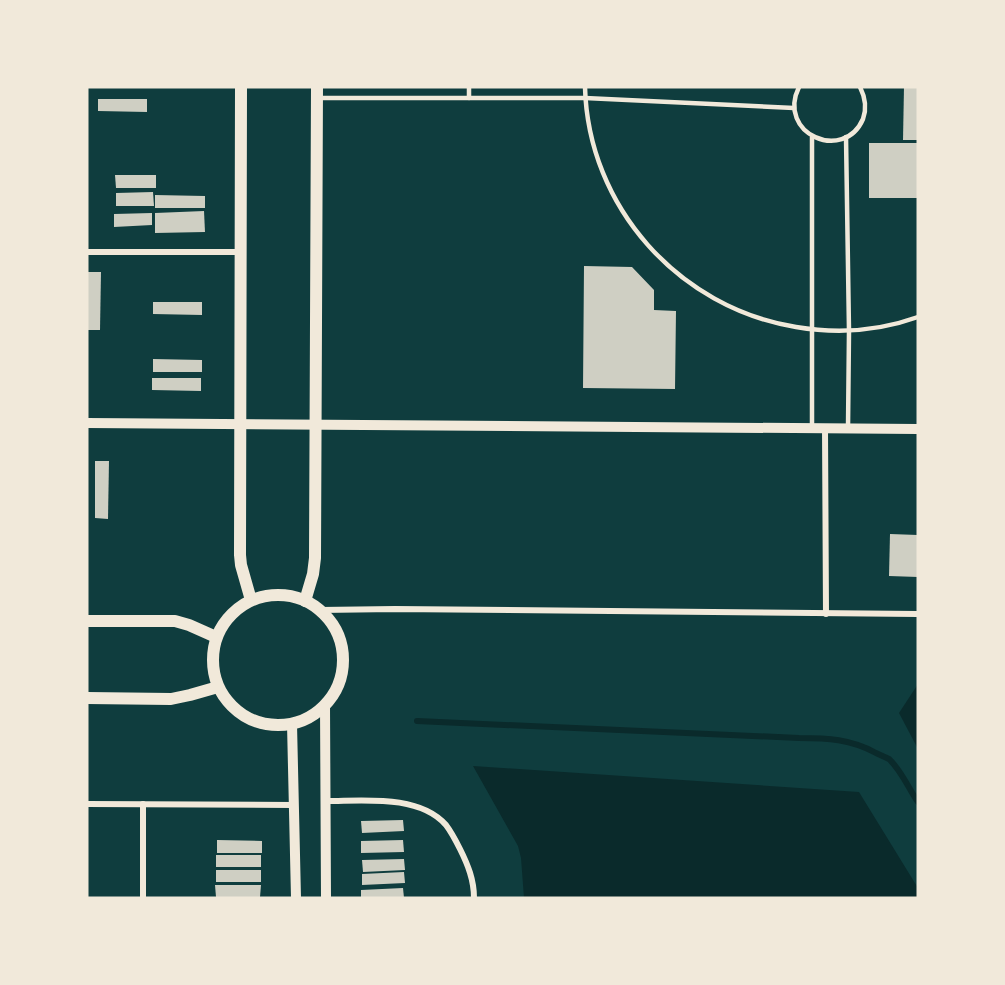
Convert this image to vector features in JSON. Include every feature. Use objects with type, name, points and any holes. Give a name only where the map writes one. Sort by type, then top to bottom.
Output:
[{"type":"main road","points":[[241,87],[240,555],[242,572],[251,600]]},
{"type":"main road","points":[[305,601],[315,558],[317,92]]},
{"type":"main road","points":[[279,595],[305,601],[320,610],[328,619],[335,628],[342,645],[343,669],[338,686],[333,696],[311,717],[283,725],[256,722],[230,705],[218,687],[212,665],[216,637],[227,618],[251,600],[279,595]]},
{"type":"main road","points":[[87,621],[173,621],[189,625],[216,637]]},
{"type":"main road","points":[[87,698],[171,699],[218,687]]},
{"type":"street","points":[[87,252],[240,252]]},
{"type":"street","points":[[87,423],[918,429]]},
{"type":"street","points":[[825,428],[826,614]]},
{"type":"street","points":[[320,610],[918,614]]},
{"type":"street","points":[[325,705],[326,898]]},
{"type":"street","points":[[292,724],[296,898]]},
{"type":"street","points":[[327,801],[398,802],[426,810],[445,824],[462,853],[472,878],[474,898]]},
{"type":"street","points":[[87,804],[294,806]]},
{"type":"street","points":[[143,804],[143,898]]},
{"type":"lane","points":[[469,87],[469,98]]},
{"type":"lane","points":[[585,87],[590,127],[597,156],[607,183],[621,209],[637,233],[657,255],[678,275],[702,292],[755,317],[812,330],[849,331],[891,325],[918,317]]},
{"type":"lane","points":[[799,87],[794,108],[801,128],[813,137],[829,141],[846,137],[857,128],[864,115],[865,101],[860,87]]},
{"type":"lane","points":[[317,92],[469,98],[585,98],[794,108]]},
{"type":"lane","points":[[812,428],[813,137]]},
{"type":"lane","points":[[846,137],[848,428]]},
{"type":"water","points":[[918,684],[918,749],[899,713]]},
{"type":"water","points":[[473,766],[859,792],[918,888],[918,898],[524,898],[518,846]]},
{"type":"building","points":[[904,87],[918,87],[918,140],[903,140]]},
{"type":"building","points":[[98,99],[147,99],[147,112],[98,111]]},
{"type":"building","points":[[869,143],[918,143],[918,198],[869,198]]},
{"type":"building","points":[[115,175],[156,175],[156,188],[116,188]]},
{"type":"building","points":[[153,192],[154,206],[116,206],[116,193]]},
{"type":"building","points":[[155,195],[205,196],[205,208],[155,208]]},
{"type":"building","points":[[204,211],[205,232],[155,233],[155,213]]},
{"type":"building","points":[[152,213],[152,225],[114,227],[114,214]]},
{"type":"building","points":[[584,266],[632,267],[654,290],[654,310],[676,311],[675,389],[583,388]]},
{"type":"building","points":[[87,272],[101,272],[100,330],[87,330]]},
{"type":"building","points":[[153,302],[202,302],[202,315],[153,314]]},
{"type":"building","points":[[153,359],[202,360],[202,372],[153,372]]},
{"type":"building","points":[[152,378],[201,378],[201,391],[152,390]]},
{"type":"building","points":[[95,461],[109,461],[108,519],[95,518]]},
{"type":"building","points":[[890,534],[918,535],[918,577],[889,576]]},
{"type":"building","points":[[403,820],[404,831],[362,833],[361,821]]},
{"type":"building","points":[[217,840],[262,841],[262,853],[217,853]]},
{"type":"building","points":[[403,840],[404,852],[361,853],[361,841]]},
{"type":"building","points":[[216,855],[261,855],[261,867],[216,867]]},
{"type":"building","points":[[404,859],[405,870],[363,872],[362,860]]},
{"type":"building","points":[[216,870],[261,870],[261,882],[216,882]]},
{"type":"building","points":[[404,872],[405,883],[362,885],[362,874]]},
{"type":"building","points":[[215,885],[261,885],[260,897],[216,897]]},
{"type":"building","points":[[403,888],[404,898],[361,898],[361,890]]},
{"type":"waterway","points":[[417,721],[839,740],[867,748],[889,759],[918,802]]}]
